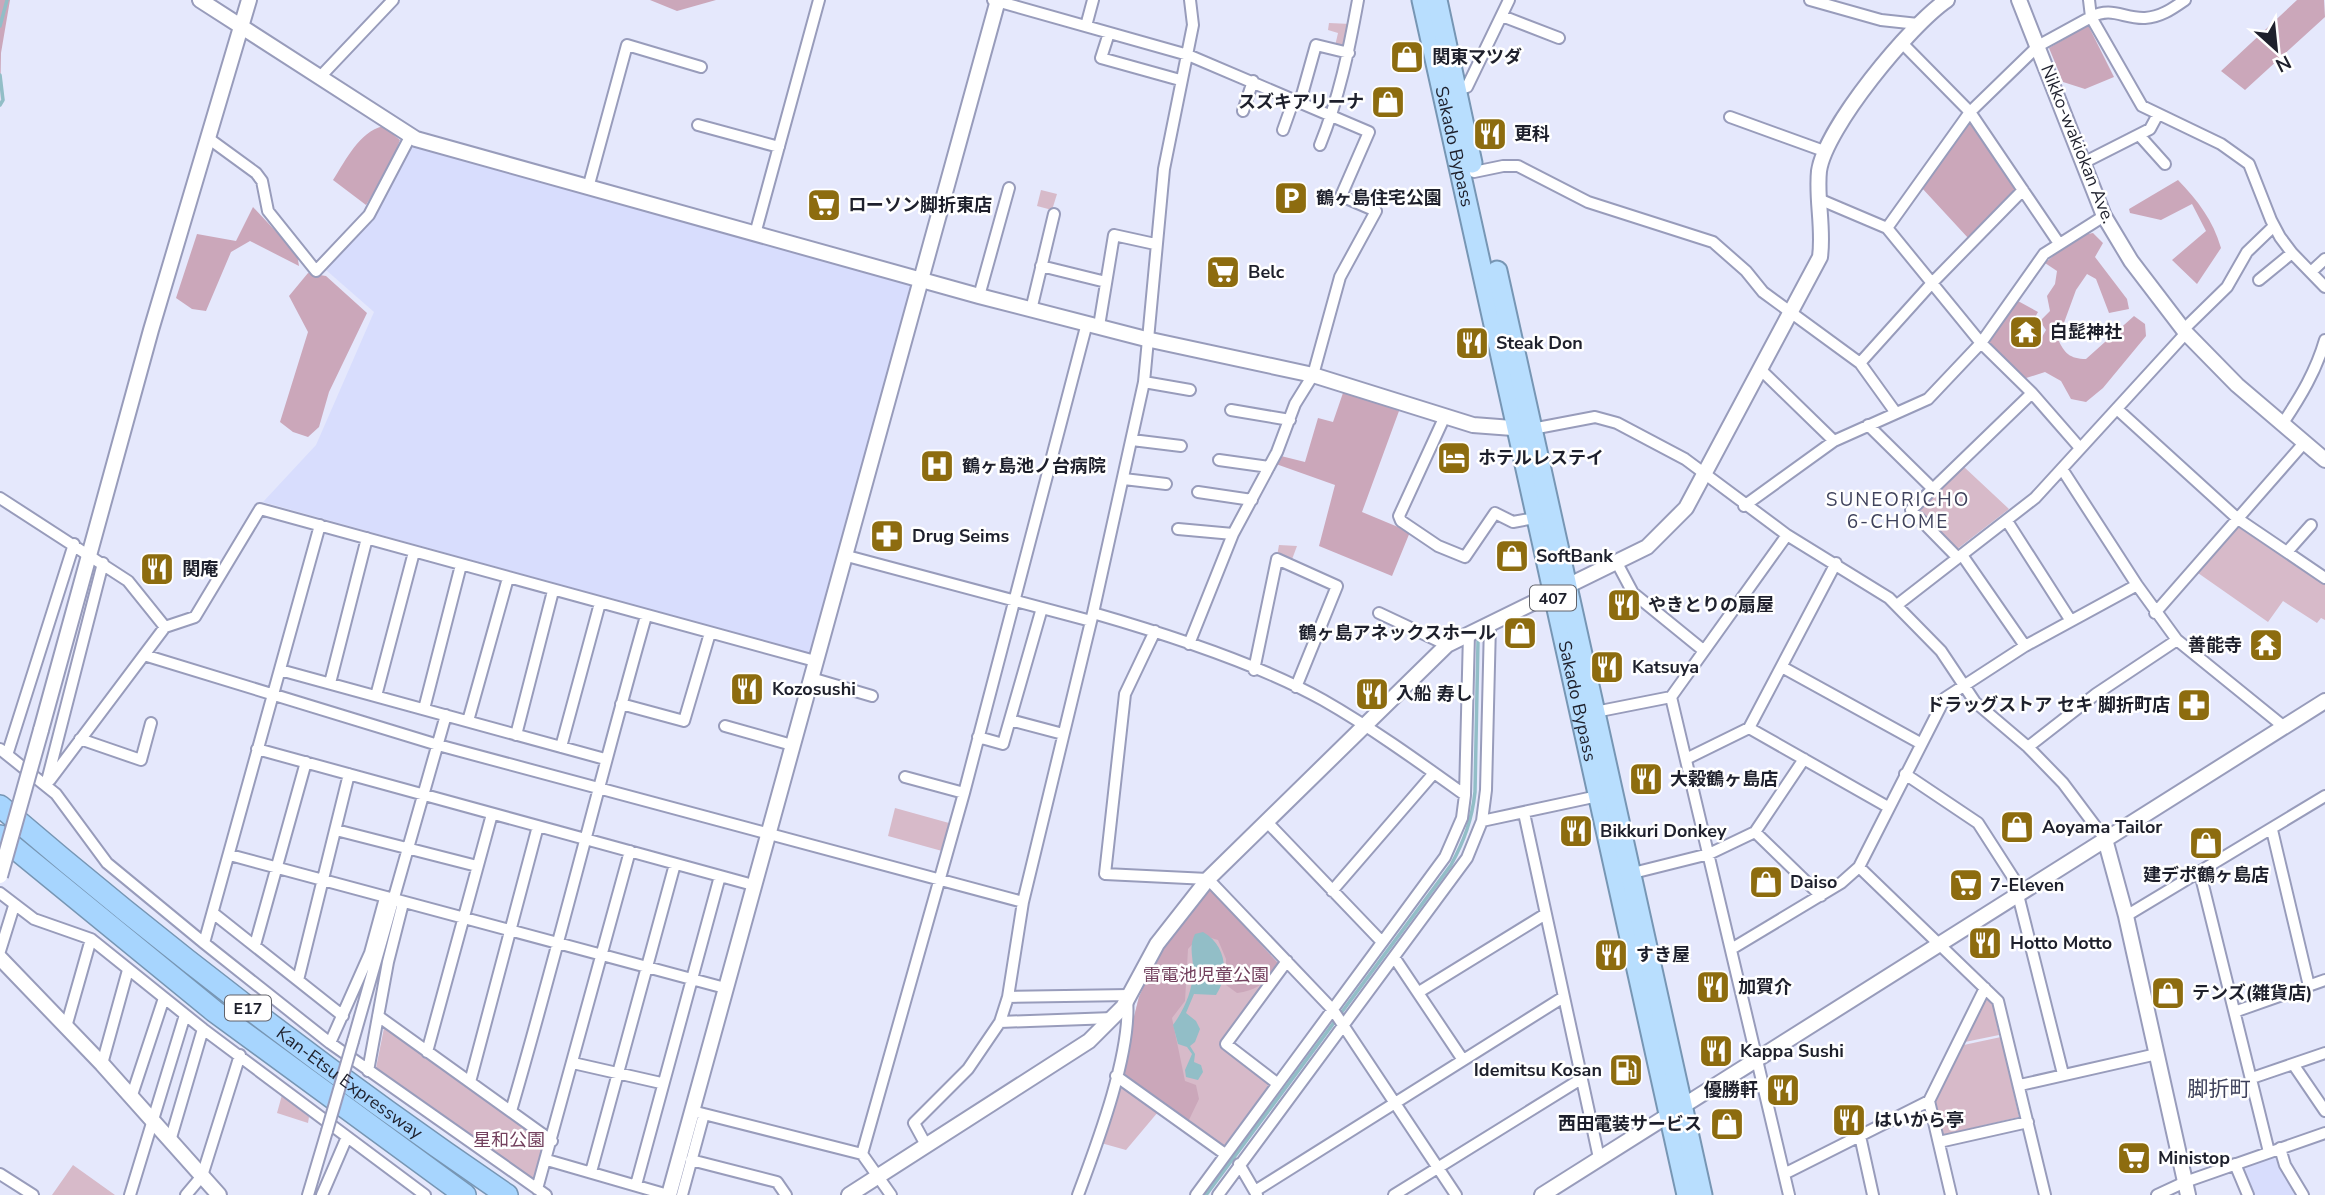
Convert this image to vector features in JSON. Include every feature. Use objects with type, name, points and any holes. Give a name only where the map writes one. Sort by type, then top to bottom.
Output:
[{"type":"highway","name":"Sakado Bypass","points":[[1422,0],[1525,429],[1535,518],[1560,591],[1595,712],[1676,1110],[1687,1195]]},
{"type":"highway","name":"Sakado Bypass","points":[[1437,0],[1560,591],[1598,796],[1676,1110],[1702,1195]]},
{"type":"highway","name":"Kan-Etsu Expressway","points":[[0,806],[229,993],[377,1105],[507,1195]]},
{"type":"highway","name":"Kan-Etsu Expressway","points":[[0,836],[214,1011],[465,1195]]},
{"type":"street","points":[[200,0],[411,135],[459,152],[1031,310],[1146,339],[1313,375],[1474,425],[1525,429],[1595,417],[1617,422],[1685,459],[1744,506],[1836,563],[1897,605],[1941,651],[1963,685],[1994,721],[2028,747],[2063,783],[2105,839],[2126,916],[2187,1188]]},
{"type":"street","points":[[0,876],[89,554],[249,0]]},
{"type":"street","points":[[320,77],[393,0]]},
{"type":"street","points":[[755,234],[819,0]]},
{"type":"street","points":[[682,1195],[725,988],[815,661],[847,556],[996,0],[1188,55],[1370,132],[1341,196],[1376,211],[1340,276],[1313,375],[1295,404],[1269,467],[1233,534],[1189,643]]},
{"type":"street","points":[[1086,26],[1093,0]]},
{"type":"street","points":[[926,1145],[914,1123],[952,1088],[1000,1022],[1008,997],[1023,902],[1092,617],[1144,382],[1164,169],[1193,24],[1190,0]]},
{"type":"street","points":[[1320,145],[1332,115],[1349,54],[1358,0]]},
{"type":"street","points":[[1457,90],[1467,87],[1509,0]]},
{"type":"street","points":[[1810,0],[1881,20],[1917,24]]},
{"type":"street","points":[[849,1195],[1089,1041],[1114,1018],[1157,944],[1208,879],[1447,645],[1617,563],[1647,547],[1669,528],[1686,508],[1820,257],[1819,173],[1829,138],[1917,24],[1946,0]]},
{"type":"street","name":"Nikko-wakiokan Ave.","points":[[2019,0],[2104,216],[2131,261],[2184,331],[2237,385],[2325,460]]},
{"type":"street","points":[[2089,0],[2091,17],[2142,106],[2157,116],[2221,144],[2249,164],[2274,226],[2291,253],[2325,287]]},
{"type":"street","points":[[1887,228],[1970,112],[2038,46],[2091,17],[2110,11],[2143,18],[2153,17],[2163,15],[2184,0]]},
{"type":"street","points":[[1502,16],[1559,38]]},
{"type":"street","points":[[1109,33],[1101,58],[1180,80]]},
{"type":"street","points":[[1902,43],[1970,112],[2058,243]]},
{"type":"street","points":[[588,188],[627,45],[702,66]]},
{"type":"street","points":[[1283,130],[1297,100],[1316,45],[1349,54]]},
{"type":"street","points":[[1243,111],[1253,81]]},
{"type":"street","points":[[2083,163],[2150,129],[2157,116]]},
{"type":"street","points":[[1730,117],[1824,151]]},
{"type":"street","points":[[698,125],[779,147]]},
{"type":"street","points":[[208,138],[256,173],[262,181],[268,211],[316,271],[369,215],[411,135]]},
{"type":"street","points":[[2139,135],[2165,164]]},
{"type":"street","points":[[1474,172],[1518,166],[1588,202],[1713,242],[1746,271],[1763,292],[1860,363],[1896,413]]},
{"type":"street","points":[[979,296],[1009,188]]},
{"type":"street","points":[[1860,363],[1932,283],[2023,190]]},
{"type":"street","points":[[1821,200],[1887,228],[1981,343],[2032,393],[2080,448]]},
{"type":"street","points":[[1031,310],[1054,214]]},
{"type":"street","points":[[1744,506],[1834,441],[1928,399],[1981,343],[2044,254],[2104,216]]},
{"type":"street","points":[[1897,605],[2035,498],[2184,331],[2227,287],[2247,252],[2274,226]]},
{"type":"street","points":[[862,1154],[964,793],[1014,601],[1106,282],[1114,234],[1156,244]]},
{"type":"street","points":[[2259,280],[2291,253]]},
{"type":"street","points":[[2311,272],[2325,259]]},
{"type":"street","points":[[1041,266],[1106,282]]},
{"type":"street","points":[[2283,423],[2302,395],[2325,340]]},
{"type":"street","points":[[1760,369],[1834,441]]},
{"type":"street","points":[[1144,382],[1190,390]]},
{"type":"street","points":[[2025,646],[1960,556],[1911,510],[2032,393]]},
{"type":"street","points":[[2117,409],[2238,519],[2325,578]]},
{"type":"street","points":[[1231,410],[1290,420]]},
{"type":"street","points":[[1445,416],[1399,516],[1401,521],[1438,547],[1465,557],[1495,513],[1513,522],[1535,518]]},
{"type":"street","points":[[1868,425],[1933,489]]},
{"type":"street","points":[[1132,440],[1181,446]]},
{"type":"street","points":[[2155,613],[2304,443]]},
{"type":"street","points":[[1219,460],[1269,467]]},
{"type":"street","points":[[2062,469],[2155,613],[2177,640],[2283,726]]},
{"type":"street","points":[[1124,479],[1166,484]]},
{"type":"street","points":[[1198,492],[1252,500]]},
{"type":"street","points":[[0,498],[128,581],[165,627]]},
{"type":"street","points":[[46,785],[165,627],[195,617],[260,509],[815,661]]},
{"type":"street","points":[[2007,520],[2071,621]]},
{"type":"street","points":[[2287,552],[2311,525]]},
{"type":"street","points":[[204,943],[320,526]]},
{"type":"street","points":[[1178,529],[1233,534]]},
{"type":"street","points":[[1595,712],[1671,696],[1787,535]]},
{"type":"street","points":[[330,683],[367,538]]},
{"type":"street","points":[[74,544],[4,751],[46,785],[70,810],[97,853],[204,943],[330,1044],[541,1192],[547,1160],[630,852]]},
{"type":"street","points":[[376,696],[414,552]]},
{"type":"street","points":[[847,556],[1042,608],[1155,631],[1189,643],[1296,687],[1365,726],[1465,794]]},
{"type":"street","points":[[1254,670],[1276,559],[1337,586],[1296,687]]},
{"type":"street","points":[[46,785],[103,563]]},
{"type":"street","points":[[1617,563],[1633,593],[1703,650]]},
{"type":"street","points":[[1686,759],[1749,728],[1836,563]]},
{"type":"street","points":[[424,709],[461,565]]},
{"type":"street","points":[[468,721],[508,578]]},
{"type":"street","points":[[1733,948],[1821,896],[1859,867],[1945,698],[2025,646],[2137,585]]},
{"type":"street","points":[[516,734],[553,591]]},
{"type":"street","points":[[561,747],[600,603]]},
{"type":"street","points":[[978,737],[1003,744],[1042,608]]},
{"type":"street","points":[[1379,613],[1447,645]]},
{"type":"street","points":[[511,1111],[560,945],[584,839],[646,616]]},
{"type":"street","points":[[1218,1195],[1345,1027],[1467,858],[1482,821],[1490,624]]},
{"type":"street","points":[[1155,631],[1125,695],[1103,869],[1110,875],[1208,879],[1333,1010],[1456,1195]]},
{"type":"street","points":[[621,704],[684,721],[710,633]]},
{"type":"street","points":[[1196,1195],[1445,857],[1462,818],[1465,794],[1469,633]]},
{"type":"street","points":[[2028,747],[2096,694],[2177,640]]},
{"type":"street","points":[[144,655],[273,693],[315,710],[438,745],[1023,902]]},
{"type":"street","points":[[1782,667],[1920,743]]},
{"type":"street","points":[[280,670],[606,759]]},
{"type":"street","points":[[811,678],[872,696]]},
{"type":"street","points":[[1671,696],[1733,948],[1789,1195]]},
{"type":"street","points":[[1542,1195],[2325,701]]},
{"type":"street","points":[[308,1195],[410,848],[446,715]]},
{"type":"street","points":[[1010,720],[1063,734]]},
{"type":"street","points":[[80,739],[141,760],[151,723]]},
{"type":"street","points":[[726,726],[792,745]]},
{"type":"street","points":[[1749,728],[1888,807]]},
{"type":"street","points":[[257,749],[753,885]]},
{"type":"street","points":[[1629,874],[1709,854],[1755,832],[1804,760]]},
{"type":"street","points":[[255,945],[306,762]]},
{"type":"street","points":[[1332,891],[1434,773]]},
{"type":"street","points":[[298,980],[325,881],[349,774]]},
{"type":"street","points":[[1905,774],[1978,823],[2014,879],[2063,1074]]},
{"type":"street","points":[[905,777],[964,793]]},
{"type":"street","points":[[1482,821],[1598,796]]},
{"type":"street","points":[[2126,916],[2325,796]]},
{"type":"street","points":[[1524,813],[1562,998],[1600,1158]]},
{"type":"street","points":[[427,1052],[492,814]]},
{"type":"street","points":[[1268,822],[1382,942]]},
{"type":"street","points":[[470,1082],[538,826]]},
{"type":"street","points":[[337,830],[477,866]]},
{"type":"street","points":[[2272,830],[2309,986]]},
{"type":"street","points":[[1755,832],[1821,896]]},
{"type":"street","points":[[230,855],[725,988]]},
{"type":"street","points":[[591,1172],[676,864]]},
{"type":"street","points":[[1859,867],[1998,1001],[2045,1195]]},
{"type":"street","points":[[2200,873],[2252,1078],[2275,1150],[2302,1195]]},
{"type":"street","points":[[636,1185],[720,876]]},
{"type":"street","points":[[0,893],[34,919],[91,939],[203,1029],[425,1195]]},
{"type":"street","points":[[330,1044],[394,901]]},
{"type":"street","points":[[368,1071],[394,901]]},
{"type":"street","points":[[0,951],[14,906]]},
{"type":"street","points":[[213,914],[343,1016]]},
{"type":"street","points":[[1419,992],[1544,915]]},
{"type":"street","points":[[66,1027],[91,939]]},
{"type":"street","points":[[1394,957],[1463,1060]]},
{"type":"street","points":[[0,958],[102,1064],[219,1195]]},
{"type":"street","points":[[1278,1084],[1227,1044],[1287,961]]},
{"type":"street","points":[[102,1064],[128,970]]},
{"type":"street","points":[[2237,1011],[2325,980]]},
{"type":"street","points":[[1784,1174],[1929,1101],[1985,988]]},
{"type":"street","points":[[1008,997],[1128,997]]},
{"type":"street","points":[[1078,1195],[1116,1076],[1129,1015],[1128,997]]},
{"type":"street","points":[[131,1098],[164,998]]},
{"type":"street","points":[[1239,1164],[1256,1193],[1562,998]]},
{"type":"street","points":[[130,1195],[185,1014]]},
{"type":"street","points":[[378,1016],[552,1141]]},
{"type":"street","points":[[1000,1022],[1114,1018]]},
{"type":"street","points":[[170,1142],[203,1029]]},
{"type":"street","points":[[2252,1078],[2325,1053]]},
{"type":"street","points":[[2020,1085],[2157,1054]]},
{"type":"street","points":[[186,1195],[202,1176],[240,1055]]},
{"type":"street","points":[[573,1063],[662,1083]]},
{"type":"street","points":[[2293,1064],[2325,1111]]},
{"type":"street","points":[[1116,1076],[1225,1154]]},
{"type":"street","points":[[1394,1195],[1581,1079]]},
{"type":"street","points":[[1929,1101],[1951,1195]]},
{"type":"street","points":[[698,1112],[862,1154],[891,1195]]},
{"type":"street","points":[[547,1160],[668,1195],[698,1112]]},
{"type":"street","points":[[1939,1142],[2028,1122]]},
{"type":"street","points":[[2157,1195],[2187,1188],[2235,1164],[2325,1133]]},
{"type":"street","points":[[1860,1136],[1874,1195]]},
{"type":"street","points":[[322,1195],[347,1137]]},
{"type":"street","points":[[691,1160],[777,1182],[786,1195]]},
{"type":"street","points":[[2235,1164],[2248,1195]]},
{"type":"street","points":[[0,1174],[33,1195]]},
{"type":"shaded area","points":[[0,0],[10,0],[1,53],[0,108]]},
{"type":"shaded area","points":[[650,0],[716,0],[677,11]]},
{"type":"shaded area","points":[[2297,0],[2324,0],[2325,17],[2245,90],[2221,71]]},
{"type":"shaded area","points":[[2088,25],[2114,77],[2085,89],[2063,82],[2049,48]]},
{"type":"shaded area","points":[[1967,123],[1973,123],[2019,189],[1969,239],[1921,187]]},
{"type":"shaded area","points":[[383,126],[400,140],[390,167],[366,205],[333,180],[360,140],[374,129]]},
{"type":"shaded area","points":[[412,145],[912,285],[810,654],[263,502],[316,445],[374,312],[326,270],[372,220]]},
{"type":"shaded area","points":[[2178,180],[2204,211],[2221,248],[2197,284],[2172,260],[2206,231],[2192,204],[2161,220],[2130,213],[2129,209]]},
{"type":"shaded area","points":[[253,207],[297,254],[299,266],[250,241],[231,252],[206,311],[192,309],[176,298],[197,234],[236,241]]},
{"type":"shaded area","points":[[2093,233],[2103,243],[2095,257],[2127,299],[2129,309],[2109,313],[2096,279],[2087,274],[2076,290],[2058,339],[2060,344],[2072,356],[2086,359],[2134,316],[2145,324],[2146,336],[2103,388],[2086,402],[2071,399],[2061,381],[2045,372],[2023,379],[1993,350],[1988,339],[2018,301],[2038,312],[2034,319],[2021,322],[2025,339],[2042,337],[2046,330],[2040,321],[2050,311],[2047,296],[2055,284],[2057,271],[2045,263],[2076,236]]},
{"type":"shaded area","points":[[308,273],[326,276],[367,313],[329,392],[319,427],[308,437],[293,432],[280,422],[308,332],[289,296]]},
{"type":"shaded area","points":[[1344,390],[1399,411],[1362,512],[1410,532],[1392,576],[1319,546],[1335,485],[1276,464],[1281,456],[1305,462],[1318,418],[1333,422]]},
{"type":"shaded area","points":[[1209,888],[1279,964],[1262,984],[1237,993],[1226,985],[1226,959],[1218,940],[1201,935],[1188,949],[1185,1001],[1172,1018],[1185,1081],[1196,1085],[1199,1099],[1188,1122],[1120,1073],[1139,997],[1160,949]]},
{"type":"shaded area","points":[[1203,932],[1217,944],[1224,969],[1216,995],[1194,994],[1186,1013],[1196,1021],[1200,1029],[1195,1042],[1190,1046],[1195,1054],[1194,1062],[1201,1065],[1203,1072],[1198,1080],[1186,1077],[1185,1070],[1192,1054],[1187,1047],[1178,1044],[1173,1025],[1184,1007],[1191,987],[1193,939],[1195,934]]},
{"type":"shaded area","points":[[2277,1155],[2297,1195],[2254,1195],[2241,1168]]},
{"type":"green space","points":[[1329,23],[1351,24],[1347,46],[1335,46],[1338,33],[1328,30]]},
{"type":"green space","points":[[1041,190],[1057,194],[1052,210],[1037,206]]},
{"type":"green space","points":[[1963,466],[2009,509],[1956,550],[1918,511]]},
{"type":"green space","points":[[2238,527],[2325,585],[2325,620],[2321,618],[2317,623],[2283,601],[2268,622],[2198,573]]},
{"type":"green space","points":[[1279,545],[1297,546],[1291,562],[1277,556]]},
{"type":"green space","points":[[895,808],[949,823],[942,851],[888,836]]},
{"type":"green space","name":"雷電池児童公園","points":[[1184,916],[1279,964],[1220,1045],[1270,1084],[1223,1147],[1120,1073],[1139,997]]},
{"type":"green space","points":[[1987,999],[1993,1004],[1999,1035],[1960,1043],[1983,1000]]},
{"type":"green space","name":"星和公園","points":[[384,1028],[545,1143],[534,1182],[376,1068]]},
{"type":"green space","points":[[2001,1037],[2019,1117],[1942,1135],[1935,1100],[1959,1046]]},
{"type":"green space","points":[[1120,1084],[1158,1112],[1126,1150],[1101,1143]]},
{"type":"green space","points":[[282,1095],[309,1117],[308,1123],[277,1113]]},
{"type":"green space","points":[[73,1165],[115,1195],[52,1195]]},
{"type":"waterway","points":[[0,26],[7,0]]},
{"type":"waterway","points":[[0,75],[3,100],[0,105]]},
{"type":"waterway","points":[[1206,1195],[1456,856],[1464,839],[1474,802],[1478,641]]},
{"type":"place","name":"関東マツダ","points":[[1407,57]]},
{"type":"place","name":"スズキアリーナ","points":[[1388,102]]},
{"type":"place","name":"更科","points":[[1490,134]]},
{"type":"place","name":"鶴ヶ島住宅公園","points":[[1291,198]]},
{"type":"place","name":"ローソン脚折東店","points":[[824,205]]},
{"type":"place","name":"Belc","points":[[1223,272]]},
{"type":"place","name":"白髭神社","points":[[2026,332]]},
{"type":"place","name":"Steak Don","points":[[1472,343]]},
{"type":"place","name":"ホテルレステイ","points":[[1454,458]]},
{"type":"place","name":"鶴ヶ島池ノ台病院","points":[[937,466]]},
{"type":"place","name":"Drug Seims","points":[[887,536]]},
{"type":"place","name":"SoftBank","points":[[1512,556]]},
{"type":"place","name":"関庵","points":[[157,569]]},
{"type":"place","name":"やきとりの扇屋","points":[[1624,605]]},
{"type":"place","name":"鶴ヶ島アネックスホール","points":[[1520,633]]},
{"type":"place","name":"善能寺","points":[[2266,645]]},
{"type":"place","name":"Katsuya","points":[[1607,667]]},
{"type":"place","name":"Kozosushi","points":[[747,689]]},
{"type":"place","name":"入船 寿し","points":[[1372,694]]},
{"type":"place","name":"ドラッグストア セキ 脚折町店","points":[[2194,705]]},
{"type":"place","name":"大穀鶴ヶ島店","points":[[1646,779]]},
{"type":"place","name":"Aoyama Tailor","points":[[2017,827]]},
{"type":"place","name":"Bikkuri Donkey","points":[[1576,831]]},
{"type":"place","name":"建デポ鶴ヶ島店","points":[[2206,843]]},
{"type":"place","name":"Daiso","points":[[1766,882]]},
{"type":"place","name":"7-Eleven","points":[[1966,885]]},
{"type":"place","name":"Hotto Motto","points":[[1985,943]]},
{"type":"place","name":"すき屋","points":[[1611,955]]},
{"type":"place","name":"加賀介","points":[[1713,987]]},
{"type":"place","name":"テンズ(雑貨店)","points":[[2168,993]]},
{"type":"place","name":"Kappa Sushi","points":[[1716,1051]]},
{"type":"place","name":"Idemitsu Kosan","points":[[1626,1070]]},
{"type":"place","name":"優勝軒","points":[[1783,1090]]},
{"type":"place","name":"はいから亭","points":[[1849,1120]]},
{"type":"place","name":"西田電装サービス","points":[[1727,1124]]},
{"type":"place","name":"Ministop","points":[[2134,1158]]},
{"type":"district","name":"SUNEORICHO 6-CHOME","points":[[1898,510]]},
{"type":"district","name":"脚折町","points":[[2219,1089]]}]
